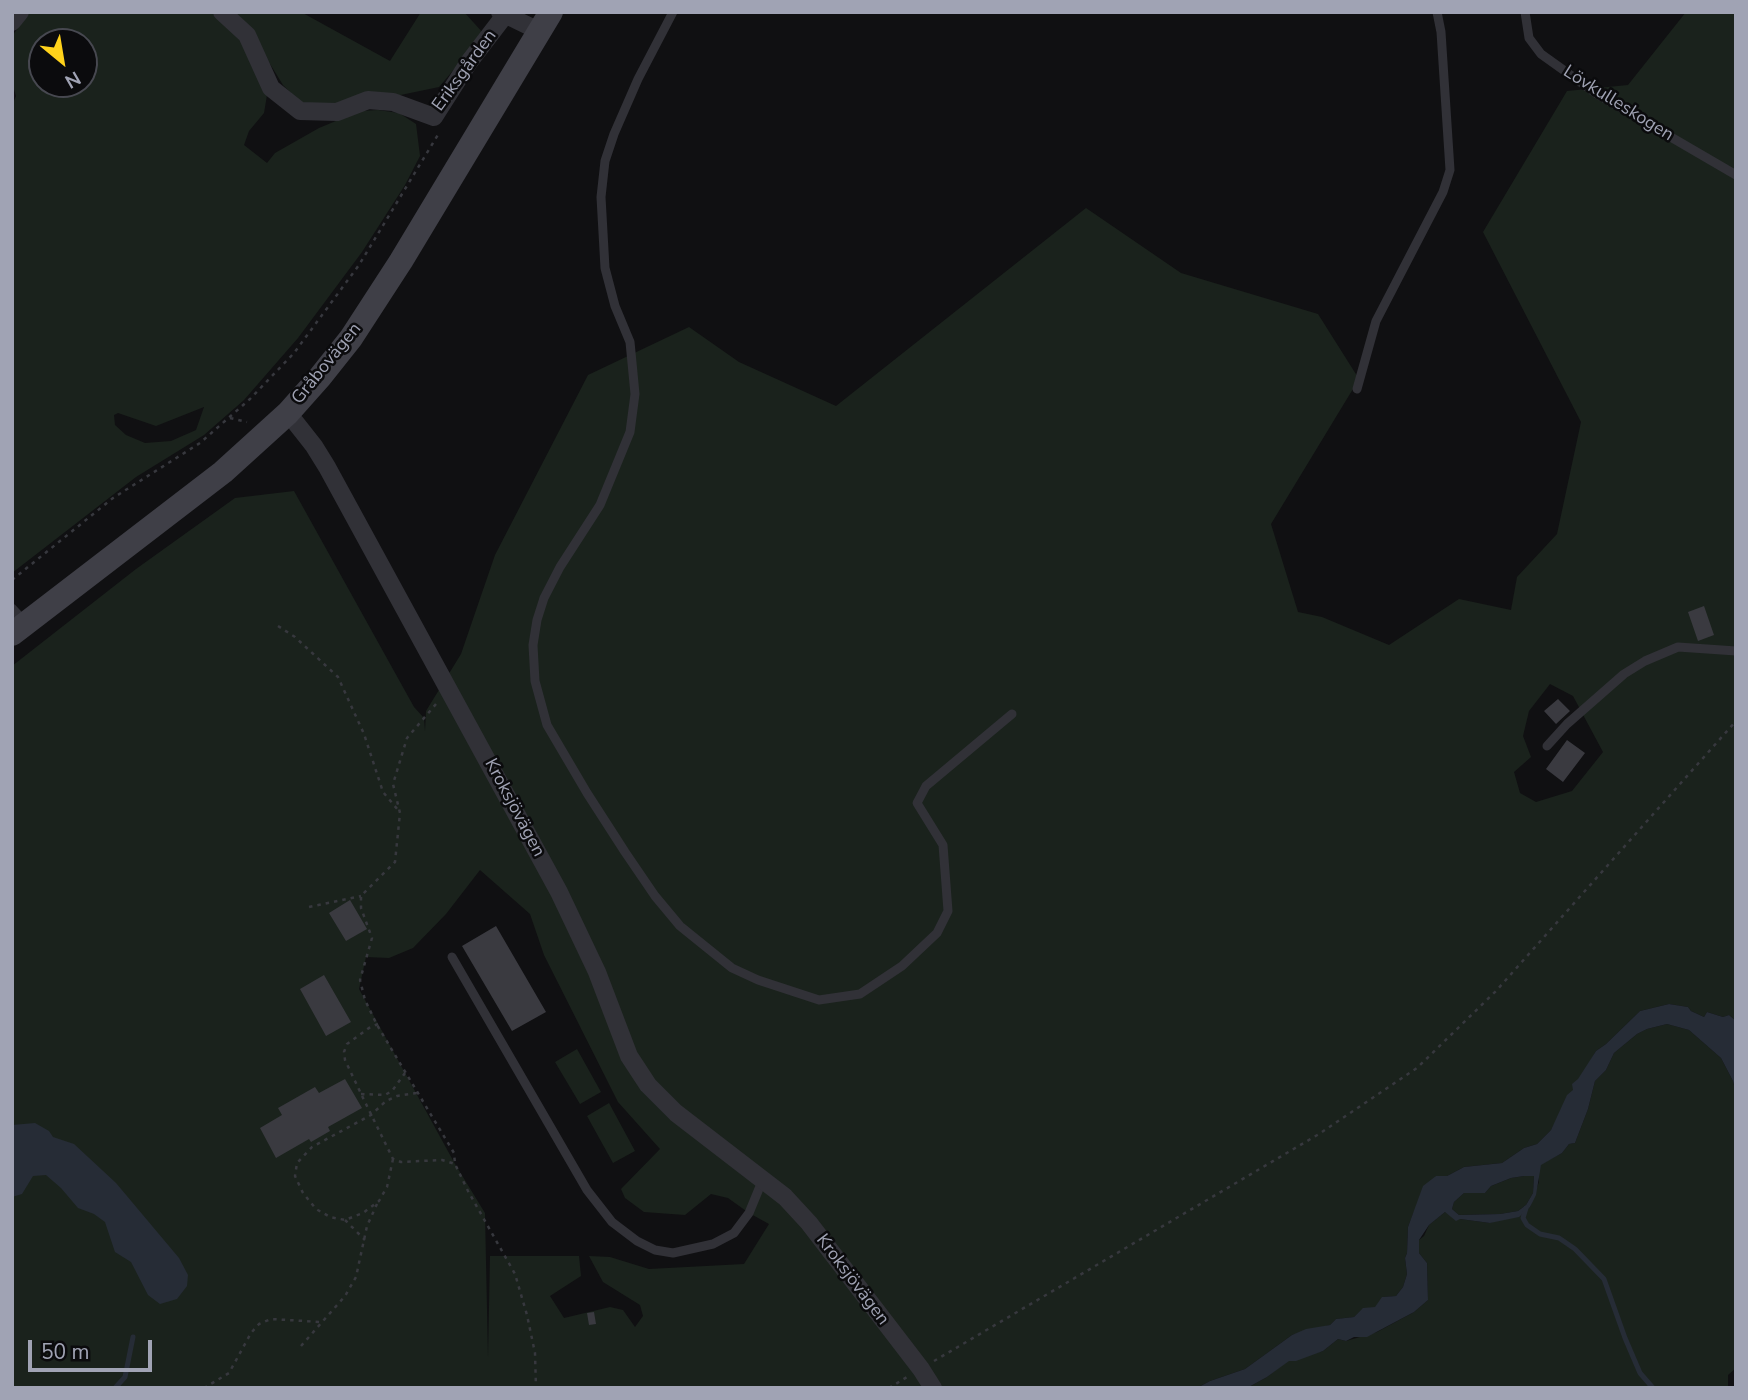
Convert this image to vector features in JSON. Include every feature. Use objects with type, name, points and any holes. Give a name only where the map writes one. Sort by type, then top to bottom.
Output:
[{"type":"main road","name":"Gråbovägen","points":[[17,622],[223,472],[288,412],[351,338],[401,261],[545,22]]},
{"type":"street","points":[[12,22],[20,12]]},
{"type":"street","name":"Eriksgården","points":[[222,12],[247,36],[271,88],[299,111],[337,112],[368,100],[393,102],[434,117],[503,13],[545,22]]},
{"type":"street","name":"Kroksjövägen","points":[[288,412],[321,456],[559,891],[597,972],[629,1056],[648,1084],[676,1113],[786,1196],[933,1388]]},
{"type":"lane","points":[[673,12],[638,79],[614,134],[606,161],[601,197],[605,268],[615,306],[630,342],[635,394],[630,432],[605,495],[544,598],[537,620],[533,645],[535,681],[547,725],[625,852],[655,896],[680,926],[732,968],[758,980],[818,1000],[860,994],[902,966],[937,933],[948,911],[943,845],[917,803],[926,786],[1012,714]]},
{"type":"lane","points":[[1357,388],[1376,321],[1443,192],[1450,170],[1441,32],[1437,12]]},
{"type":"lane","name":"Lövkulleskogen","points":[[1525,12],[1529,38],[1541,54],[1597,94],[1736,175]]},
{"type":"lane","points":[[1547,746],[1567,724],[1624,674],[1645,662],[1678,646],[1736,652]]},
{"type":"lane","points":[[452,957],[587,1190],[612,1222],[637,1241],[655,1250],[673,1253],[713,1244],[734,1233],[749,1213],[763,1179]]},
{"type":"path","points":[[12,580],[113,498],[200,443],[250,399],[293,353],[359,265],[439,134]]},
{"type":"path","points":[[278,626],[338,677],[364,734],[383,792],[400,813]]},
{"type":"path","points":[[309,907],[361,896],[395,862],[400,813],[393,784],[407,738],[449,688]]},
{"type":"path","points":[[921,1369],[1319,1134],[1417,1068],[1496,991],[1736,722]]},
{"type":"path","points":[[361,896],[360,908],[372,938],[360,980],[365,1000],[377,1025],[454,1153],[455,1164],[514,1274],[535,1353],[536,1388]]},
{"type":"path","points":[[301,1346],[345,1296],[356,1276],[367,1226],[387,1187],[393,1159],[345,1060],[344,1052],[347,1044],[377,1025]]},
{"type":"path","points":[[361,1094],[385,1095],[392,1091],[405,1073]]},
{"type":"path","points":[[379,1201],[363,1213],[345,1220],[330,1217],[316,1209],[303,1193],[295,1176],[297,1163],[312,1147],[371,1115],[386,1101],[397,1096],[418,1093]]},
{"type":"path","points":[[393,1159],[401,1162],[442,1160],[455,1164]]},
{"type":"path","points":[[345,1220],[365,1240]]},
{"type":"path","points":[[204,1388],[229,1373],[251,1333],[259,1324],[271,1319],[321,1322]]},
{"type":"shaded area","points":[[30,12],[212,12],[240,38],[268,89],[264,113],[249,131],[244,145],[267,163],[275,153],[319,128],[360,111],[378,110],[399,113],[416,124],[420,156],[405,185],[362,252],[298,338],[244,400],[204,435],[136,477],[12,573],[12,105],[16,96],[12,83],[12,36]],"holes":[[[204,407],[196,430],[171,441],[145,443],[126,435],[115,425],[114,415],[118,413],[156,426]]]},
{"type":"shaded area","points":[[231,12],[301,12],[390,61],[421,12],[464,12],[484,34],[439,87],[311,108],[299,101],[283,85]]},
{"type":"shaded area","points":[[1686,12],[1736,12],[1736,1021],[1729,1015],[1723,1017],[1707,1012],[1704,1017],[1688,1007],[1669,1004],[1640,1011],[1596,1051],[1551,1130],[1537,1144],[1524,1148],[1502,1163],[1464,1167],[1447,1176],[1436,1176],[1408,1227],[1405,1258],[1407,1274],[1403,1287],[1396,1296],[1383,1297],[1375,1308],[1364,1308],[1354,1317],[1336,1319],[1330,1325],[1292,1335],[1245,1369],[1197,1388],[12,1388],[12,666],[136,569],[235,498],[294,491],[414,707],[424,718],[425,731],[426,711],[461,654],[495,555],[588,375],[689,327],[739,362],[836,406],[1086,208],[1181,273],[1318,314],[1359,379],[1271,524],[1298,612],[1322,617],[1389,645],[1459,599],[1511,610],[1517,577],[1557,534],[1581,422],[1483,232],[1567,91],[1628,85]],"holes":[[[1550,684],[1573,696],[1603,752],[1572,791],[1536,802],[1520,793],[1514,772],[1531,757],[1523,736],[1529,711]],[[480,870],[530,914],[544,955],[618,1102],[660,1149],[621,1189],[625,1198],[644,1212],[685,1215],[711,1194],[728,1198],[769,1224],[744,1264],[649,1269],[610,1257],[589,1256],[603,1282],[640,1305],[643,1316],[635,1327],[623,1310],[610,1307],[564,1318],[550,1296],[581,1276],[579,1256],[490,1256],[488,1357],[485,1213],[455,1164],[359,989],[366,957],[389,958],[413,948],[446,914]]]},
{"type":"shaded area","points":[[1669,1004],[1688,1007],[1704,1017],[1707,1012],[1723,1017],[1729,1015],[1736,1021],[1736,1092],[1721,1058],[1689,1030],[1667,1024],[1637,1034],[1614,1053],[1606,1070],[1595,1081],[1575,1143],[1569,1144],[1562,1153],[1541,1165],[1536,1195],[1530,1207],[1519,1217],[1490,1223],[1460,1219],[1456,1221],[1445,1212],[1429,1225],[1419,1240],[1419,1253],[1427,1263],[1428,1300],[1414,1312],[1367,1337],[1354,1337],[1346,1341],[1338,1339],[1323,1351],[1289,1361],[1247,1388],[1197,1388],[1245,1369],[1292,1335],[1306,1329],[1330,1325],[1336,1319],[1354,1317],[1363,1308],[1375,1307],[1382,1297],[1396,1296],[1403,1287],[1407,1274],[1405,1258],[1408,1227],[1423,1186],[1436,1176],[1447,1176],[1464,1167],[1502,1163],[1524,1148],[1537,1144],[1551,1130],[1567,1095],[1573,1090],[1572,1084],[1596,1051],[1640,1011]],"holes":[[[1534,1176],[1533,1193],[1526,1205],[1518,1211],[1459,1215],[1452,1209],[1454,1202],[1464,1193],[1485,1193],[1491,1186],[1511,1178]]]},
{"type":"shaded area","points":[[1667,1024],[1689,1030],[1721,1058],[1736,1092],[1736,1368],[1728,1375],[1728,1388],[1247,1388],[1289,1360],[1323,1351],[1338,1339],[1346,1341],[1377,1332],[1414,1312],[1428,1300],[1427,1263],[1419,1253],[1419,1240],[1429,1225],[1445,1212],[1460,1219],[1490,1223],[1530,1207],[1539,1182],[1541,1164],[1562,1153],[1569,1144],[1575,1143],[1595,1081],[1606,1070],[1614,1053],[1637,1034]]},
{"type":"shaded area","points":[[577,1049],[601,1092],[580,1104],[555,1062]]},
{"type":"shaded area","points":[[609,1103],[635,1151],[613,1163],[587,1116]]},
{"type":"shaded area","points":[[35,1123],[49,1131],[53,1137],[74,1144],[116,1183],[179,1258],[188,1275],[187,1286],[177,1299],[160,1304],[148,1295],[131,1262],[115,1252],[105,1222],[78,1208],[46,1175],[33,1176],[22,1194],[12,1197],[12,1125]]},
{"type":"shaded area","points":[[1524,1176],[1534,1176],[1533,1193],[1526,1205],[1518,1211],[1459,1215],[1452,1209],[1454,1202],[1464,1193],[1485,1193],[1491,1186]]},
{"type":"building","points":[[1704,606],[1714,635],[1698,641],[1688,612]]},
{"type":"building","points":[[1558,699],[1570,711],[1556,724],[1544,711]]},
{"type":"building","points":[[1567,740],[1585,753],[1563,782],[1546,769]]},
{"type":"building","points":[[350,900],[367,929],[346,941],[329,913]]},
{"type":"building","points":[[496,926],[546,1012],[512,1031],[462,946]]},
{"type":"building","points":[[324,975],[351,1022],[326,1036],[300,989]]},
{"type":"building","points":[[345,1079],[362,1108],[328,1127],[330,1131],[311,1142],[309,1139],[276,1158],[260,1128],[282,1115],[278,1108],[315,1087],[319,1093]]},
{"type":"building","points":[[594,1312],[596,1324],[589,1325],[587,1313]]},
{"type":"waterway","points":[[1526,1208],[1523,1218],[1527,1225],[1540,1234],[1559,1238],[1575,1249],[1604,1279],[1640,1373],[1653,1388]]},
{"type":"waterway","points":[[115,1388],[125,1377],[133,1337]]}]
